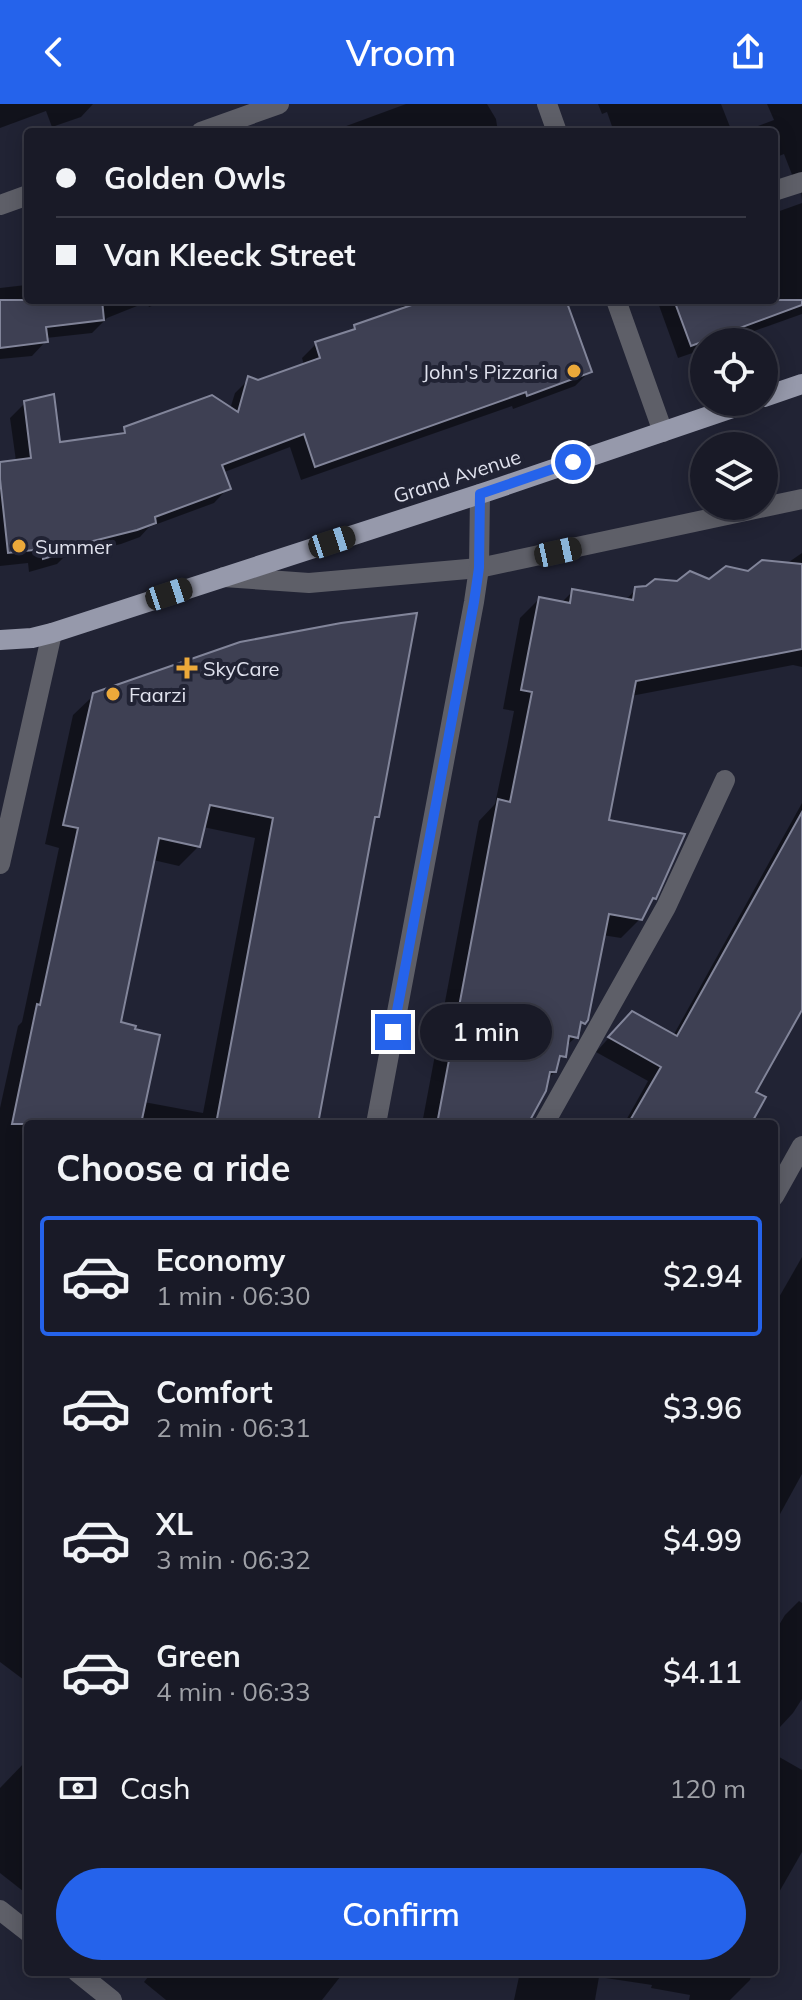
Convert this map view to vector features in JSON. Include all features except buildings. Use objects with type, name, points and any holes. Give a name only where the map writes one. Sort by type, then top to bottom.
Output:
[{"type":"main road","points":[[778,392],[802,384]]},
{"type":"main road","name":"Grand Avenue","points":[[0,640],[52,633],[709,416]]},
{"type":"street","points":[[212,128],[279,104]]},
{"type":"street","points":[[547,104],[556,128]]},
{"type":"street","points":[[778,190],[802,182]]},
{"type":"street","points":[[0,205],[24,196]]},
{"type":"street","points":[[617,304],[663,432]]},
{"type":"street","points":[[377,1120],[479,568],[480,494]]},
{"type":"street","name":"Grand Avenue","points":[[224,577],[309,583],[479,568],[802,499]]},
{"type":"street","points":[[0,864],[52,633]]},
{"type":"street","points":[[546,1120],[666,907],[725,780]]},
{"type":"street","points":[[778,1189],[802,1146]]},
{"type":"street","points":[[0,1910],[24,1929]]},
{"type":"street","points":[[82,1976],[112,2000]]},
{"type":"place","name":"John's Pizzaria","points":[[574,371]]},
{"type":"place","name":"Summer","points":[[19,546]]},
{"type":"place","name":"SkyCare","points":[[187,668]]},
{"type":"place","name":"Faarzi","points":[[113,694]]},
{"type":"route","points":[[393,1032],[474,602],[479,568],[480,494],[573,462]]}]
